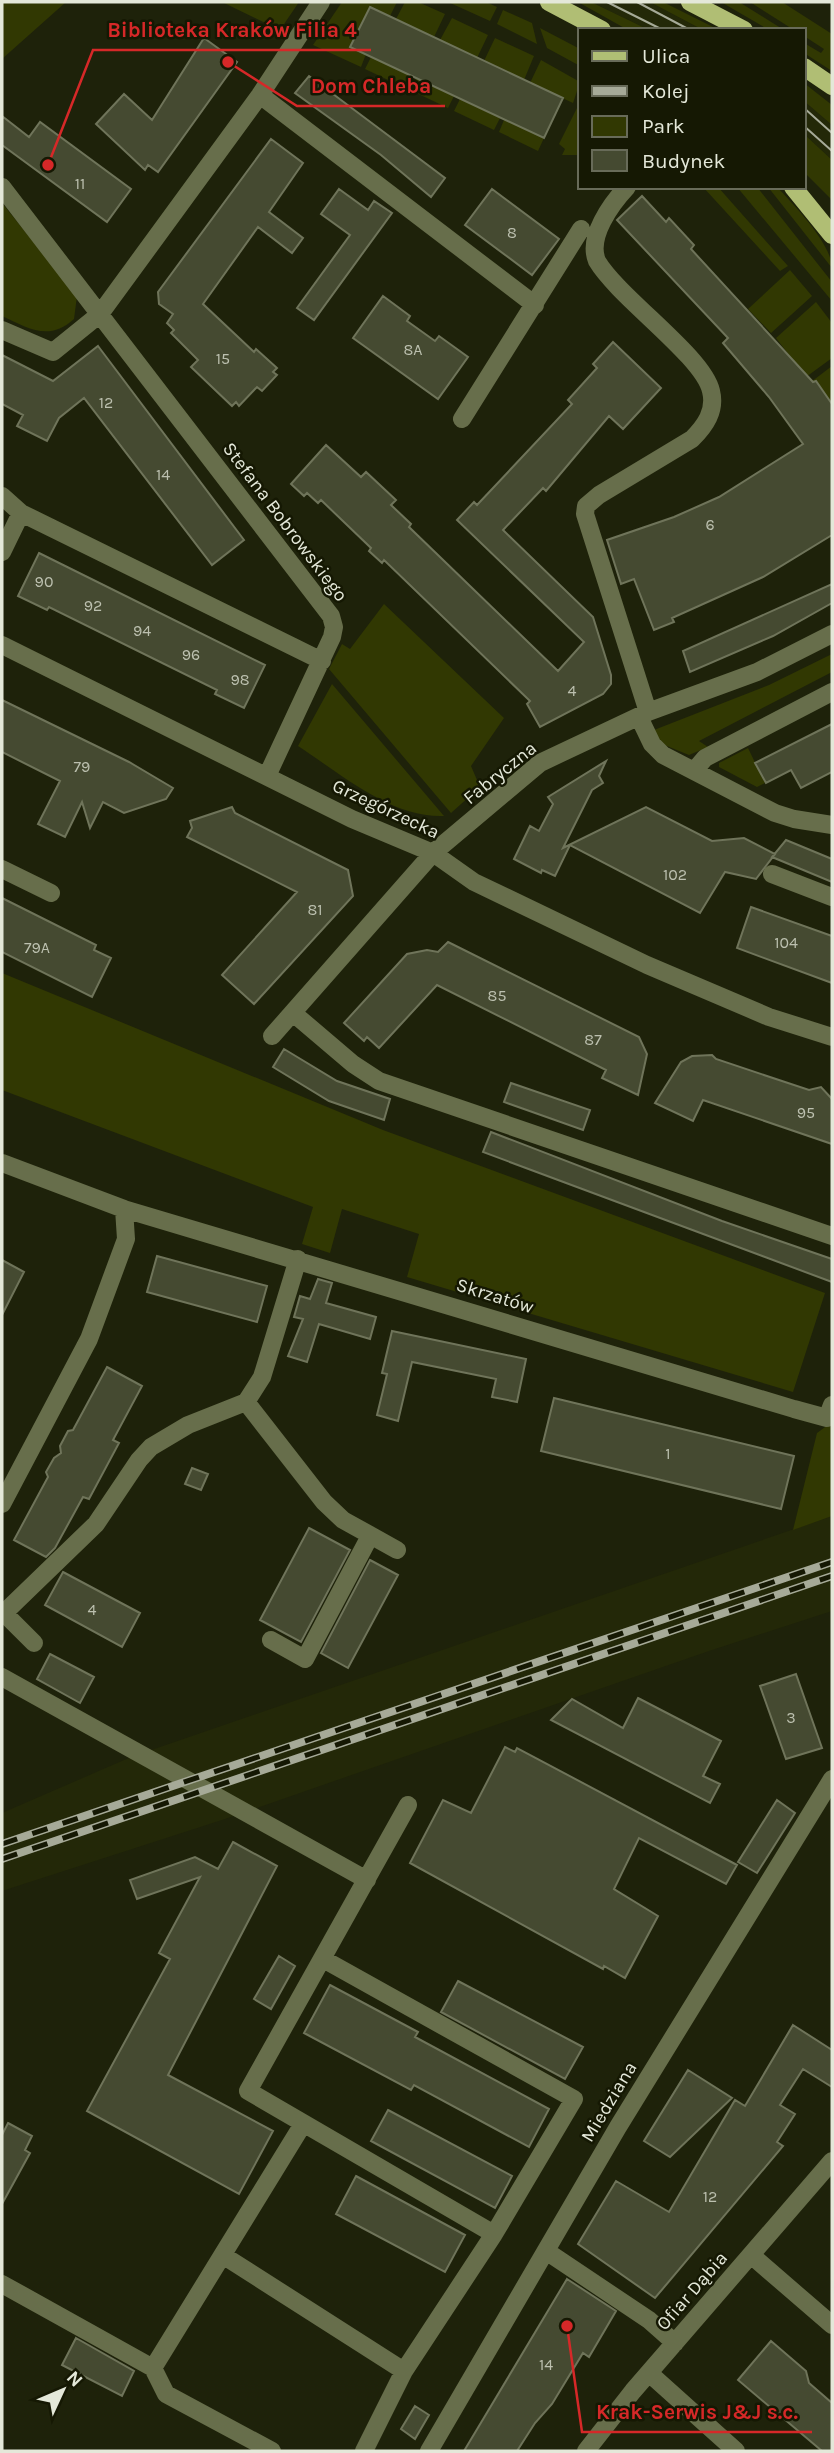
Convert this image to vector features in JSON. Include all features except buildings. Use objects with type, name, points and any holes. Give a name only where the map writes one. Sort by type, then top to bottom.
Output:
[{"type":"main road","points":[[549,2],[598,28]]},
{"type":"main road","points":[[690,2],[740,28]]},
{"type":"main road","points":[[806,68],[832,86]]},
{"type":"main road","points":[[795,189],[832,235]]},
{"type":"street","points":[[2,330],[53,352],[100,314],[260,95],[321,2]]},
{"type":"street","points":[[260,95],[535,305]]},
{"type":"street","name":"Stefana Bobrowskiego","points":[[2,187],[331,616],[334,627],[322,661],[267,776]]},
{"type":"street","points":[[625,189],[601,226],[595,246],[597,261],[690,359],[709,383],[712,395],[712,411],[702,429],[692,439],[599,495],[586,506],[584,514],[643,715],[659,752],[783,816],[832,825]]},
{"type":"street","points":[[462,419],[581,229]]},
{"type":"street","points":[[2,496],[21,513],[322,661]]},
{"type":"street","points":[[2,552],[21,513]]},
{"type":"street","name":"Fabryczna","points":[[272,1036],[433,853],[540,763],[643,715],[757,672],[832,634]]},
{"type":"street","name":"Grzegórzecka","points":[[2,645],[388,835],[433,853],[474,882],[647,965],[769,1017],[832,1037]]},
{"type":"street","points":[[694,771],[705,758],[832,692]]},
{"type":"street","points":[[2,869],[51,893]]},
{"type":"street","points":[[772,874],[832,897]]},
{"type":"street","points":[[293,1013],[353,1064],[379,1081],[832,1236]]},
{"type":"street","name":"Skrzatów","points":[[2,1163],[124,1209],[830,1411]]},
{"type":"street","points":[[2,1504],[89,1339],[126,1239],[124,1209]]},
{"type":"street","points":[[34,1643],[4,1612],[96,1524],[139,1460],[151,1447],[188,1425],[246,1402],[262,1377],[298,1259]]},
{"type":"street","points":[[246,1402],[324,1502],[343,1520],[397,1550]]},
{"type":"street","points":[[271,1640],[304,1659],[370,1536]]},
{"type":"street","points":[[2,1676],[367,1880]]},
{"type":"street","name":"Miedziana","points":[[429,2451],[618,2127],[832,1779]]},
{"type":"street","points":[[408,1805],[248,2091],[494,2234]]},
{"type":"street","points":[[323,1959],[574,2099],[494,2234],[404,2371],[364,2451]]},
{"type":"street","points":[[153,2368],[303,2124]]},
{"type":"street","name":"Ofiar Dąbia","points":[[586,2451],[649,2373],[832,2161]]},
{"type":"street","points":[[546,2251],[649,2320],[675,2343]]},
{"type":"street","points":[[751,2255],[832,2325]]},
{"type":"street","points":[[224,2256],[404,2371]]},
{"type":"street","points":[[2,2284],[153,2368],[166,2394],[272,2451]]},
{"type":"street","points":[[649,2373],[736,2451]]},
{"type":"shaded area","points":[[591,2],[650,2],[699,28],[645,28]]},
{"type":"shaded area","points":[[806,103],[832,125],[832,160],[806,136]]},
{"type":"shaded area","points":[[832,1516],[832,1611],[222,1820],[2,1891],[2,1813],[131,1757]]},
{"type":"green space","points":[[2,2],[66,2],[2,59]]},
{"type":"green space","points":[[222,2],[299,2],[280,30]]},
{"type":"green space","points":[[342,2],[397,2],[390,16],[370,7],[351,46],[366,54],[361,67],[313,45]]},
{"type":"green space","points":[[405,2],[418,2],[445,14],[434,37],[396,19]]},
{"type":"green space","points":[[448,2],[486,2],[497,7],[490,21]]},
{"type":"green space","points":[[578,2],[591,2],[645,28],[624,28]]},
{"type":"green space","points":[[650,2],[663,2],[715,28],[699,28]]},
{"type":"green space","points":[[721,2],[739,2],[781,28],[766,28]]},
{"type":"green space","points":[[750,2],[782,2],[832,34],[832,71],[806,54],[806,44],[821,53],[824,49],[806,37],[806,28],[791,28]]},
{"type":"green space","points":[[503,10],[532,23],[537,44],[497,24]]},
{"type":"green space","points":[[452,18],[488,35],[477,58],[440,40]]},
{"type":"green space","points":[[540,28],[578,48],[578,65],[547,48]]},
{"type":"green space","points":[[495,38],[534,56],[524,80],[484,61]]},
{"type":"green space","points":[[371,57],[410,75],[405,88],[365,69]]},
{"type":"green space","points":[[541,60],[578,81],[578,88],[573,103],[530,83]]},
{"type":"green space","points":[[416,78],[454,96],[448,108],[410,90]]},
{"type":"green space","points":[[806,85],[832,105],[832,125],[806,103]]},
{"type":"green space","points":[[460,99],[500,118],[494,130],[454,111]]},
{"type":"green space","points":[[578,106],[578,155],[562,155],[565,149],[559,144]]},
{"type":"green space","points":[[504,120],[544,138],[538,151],[499,132]]},
{"type":"green space","points":[[806,136],[832,160],[832,200],[806,174]]},
{"type":"green space","points":[[705,189],[720,189],[788,266],[780,271]]},
{"type":"green space","points":[[739,189],[759,189],[832,282],[832,301]]},
{"type":"green space","points":[[770,189],[779,189],[811,225],[826,248],[832,268]]},
{"type":"green space","points":[[2,203],[77,296],[74,319],[65,326],[56,330],[38,331],[2,316]]},
{"type":"green space","points":[[790,270],[812,296],[771,333],[748,309]]},
{"type":"green space","points":[[816,302],[832,323],[832,358],[806,377],[776,338]]},
{"type":"green space","points":[[832,366],[832,404],[816,381],[811,382]]},
{"type":"green space","points":[[384,604],[504,718],[471,766],[480,787],[451,813],[329,669],[342,644],[350,649]]},
{"type":"green space","points":[[832,654],[832,672],[699,741],[708,747],[689,755],[662,744],[654,730],[769,685]]},
{"type":"green space","points":[[332,684],[444,816],[424,815],[386,802],[349,781],[298,746]]},
{"type":"green space","points":[[748,748],[765,783],[757,787],[719,767],[719,763]]},
{"type":"green space","points":[[2,973],[383,1130],[825,1293],[793,1392],[407,1277],[419,1234],[342,1209],[330,1253],[302,1244],[313,1207],[2,1090]]},
{"type":"green space","points":[[832,1422],[832,1516],[793,1530],[817,1433]]},
{"type":"tram line","points":[[607,2],[659,28]]},
{"type":"tram line","points":[[637,2],[686,28]]},
{"type":"tram line","points":[[806,110],[832,133]]},
{"type":"tram line","points":[[806,128],[832,151]]},
{"type":"railway","points":[[2,1844],[832,1562]]},
{"type":"railway","points":[[2,1859],[832,1576]]},
{"type":"place","name":"Dom Chleba","points":[[228,62]]},
{"type":"place","name":"Biblioteka Kraków Filia 4","points":[[48,165]]},
{"type":"place","name":"Krak-Serwis J&J s.c.","points":[[567,2326]]}]
